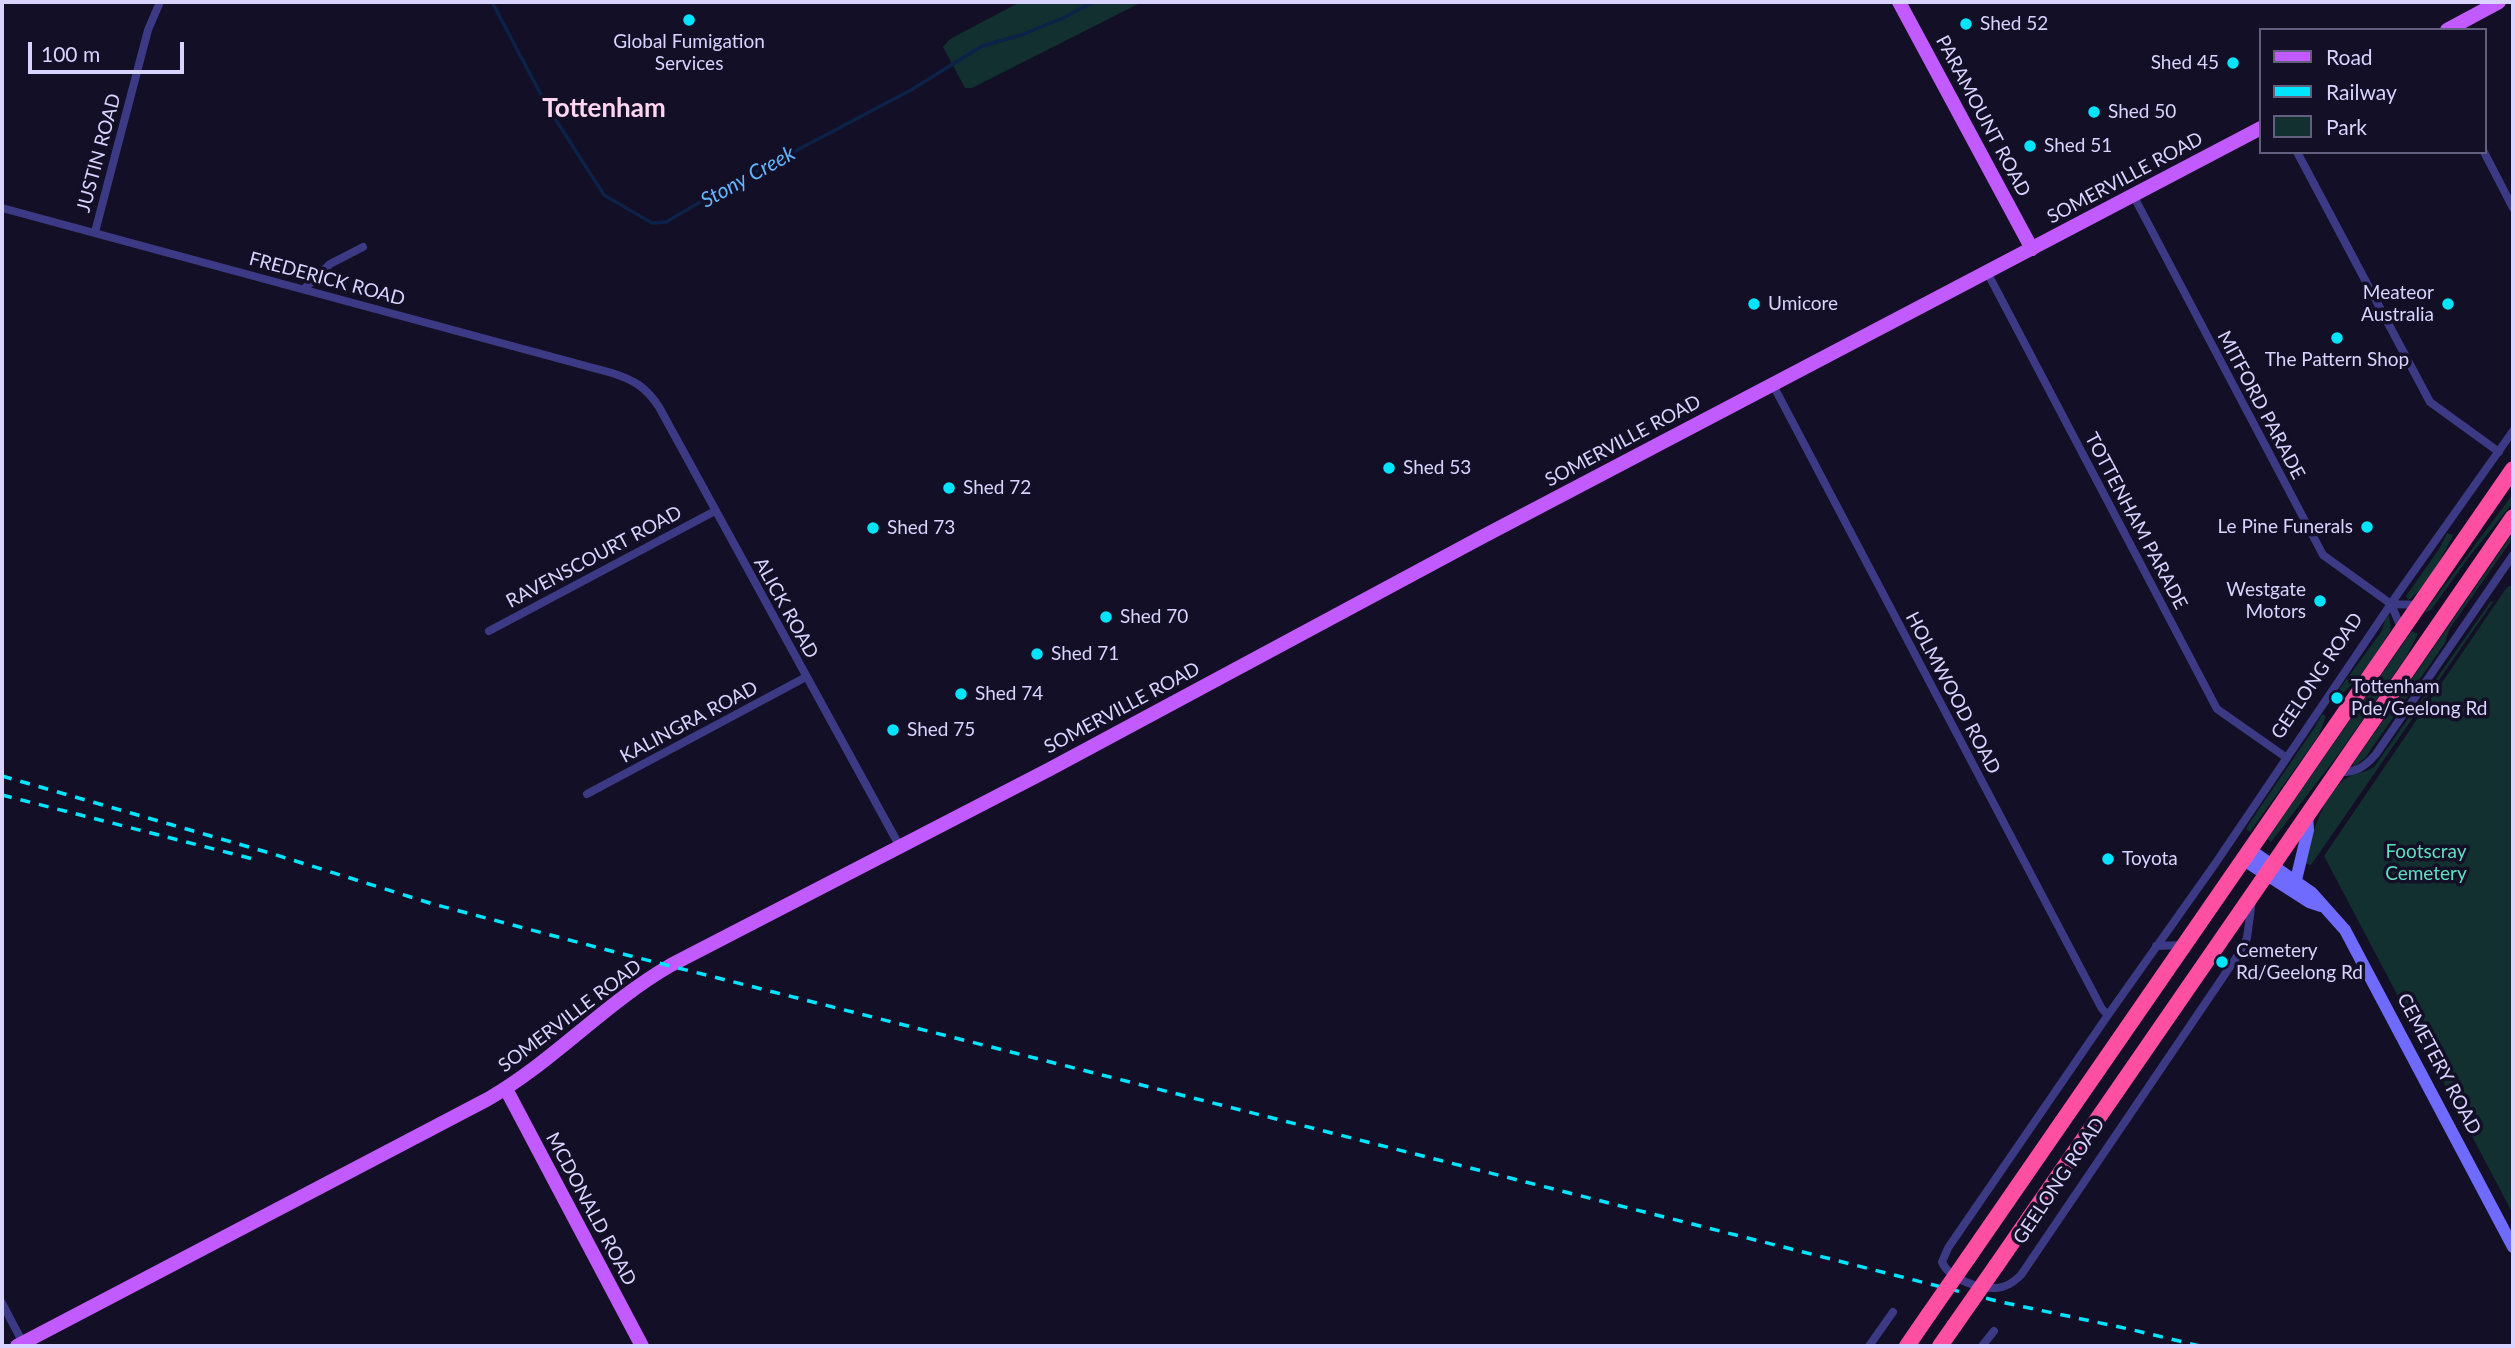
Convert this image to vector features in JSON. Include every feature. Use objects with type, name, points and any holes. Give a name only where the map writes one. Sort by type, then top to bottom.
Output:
[{"type":"highway","name":"GEELONG ROAD","points":[[1907,1346],[2513,469]]},
{"type":"highway","name":"GEELONG ROAD","points":[[1940,1346],[2513,517]]},
{"type":"highway","points":[[2411,617],[2418,622],[2444,616]]},
{"type":"main road","name":"PARAMOUNT ROAD","points":[[1899,2],[2032,249]]},
{"type":"main road","points":[[2450,28],[2499,2]]},
{"type":"main road","name":"SOMERVILLE ROAD","points":[[20,1345],[506,1089],[624,994],[664,969],[1050,769],[1480,538],[2260,129]]},
{"type":"main road","name":"MCDONALD ROAD","points":[[506,1089],[642,1346]]},
{"type":"street","name":"JUSTIN ROAD","points":[[95,232],[148,30],[160,2]]},
{"type":"street","points":[[2298,154],[2430,401],[2499,452]]},
{"type":"street","points":[[2485,154],[2513,208]]},
{"type":"street","name":"MITFORD PARADE","points":[[2133,195],[2323,555],[2391,604]]},
{"type":"street","name":"FREDERICK ROAD","points":[[2,208],[612,373],[643,386]]},
{"type":"street","points":[[304,289],[330,264],[362,247]]},
{"type":"street","name":"TOTTENHAM PARADE","points":[[1987,272],[2217,709],[2287,758]]},
{"type":"street","name":"HOLMWOOD ROAD","points":[[1773,384],[2102,1009],[2108,1015]]},
{"type":"street","name":"ALICK ROAD","points":[[643,386],[659,407],[900,845]]},
{"type":"street","name":"GEELONG ROAD","points":[[2253,894],[2245,944],[2021,1275],[2010,1284],[1996,1288],[1951,1274],[1942,1262],[1944,1254],[2513,431]]},
{"type":"street","name":"RAVENSCOURT ROAD","points":[[489,631],[715,511]]},
{"type":"street","points":[[2337,772],[2361,769],[2376,754],[2513,555]]},
{"type":"street","points":[[2391,604],[2411,617]]},
{"type":"street","points":[[2391,604],[2411,617]]},
{"type":"street","name":"KALINGRA ROAD","points":[[587,794],[806,677]]},
{"type":"street","points":[[2296,880],[2308,830],[2306,815]]},
{"type":"street","name":"CEMETERY ROAD","points":[[2226,848],[2246,854],[2309,902],[2321,906]]},
{"type":"street","name":"CEMETERY ROAD","points":[[2269,870],[2296,880],[2312,893],[2321,906],[2336,918],[2355,946],[2513,1247]]},
{"type":"street","points":[[2156,946],[2183,945]]},
{"type":"street","points":[[2,1303],[20,1345]]},
{"type":"street","points":[[1869,1346],[1893,1312]]},
{"type":"street","points":[[1982,1346],[1994,1331]]},
{"type":"green space","points":[[1020,2],[1142,2],[972,88],[965,88],[943,47],[950,39]]},
{"type":"green space","points":[[2513,494],[2511,505],[2431,610],[2424,613]]},
{"type":"green space","points":[[2447,533],[2453,535],[2439,561],[2421,589],[2408,600],[2406,596]]},
{"type":"green space","points":[[2513,533],[2513,538],[2449,630],[2445,643],[2365,758],[2354,767],[2353,764]]},
{"type":"green space","name":"Footscray Cemetery","points":[[2513,585],[2513,1214],[2324,856],[2507,587]]},
{"type":"green space","points":[[2491,601],[2493,602],[2311,865],[2304,863],[2318,818],[2329,797],[2347,778],[2374,767]]},
{"type":"green space","points":[[2389,615],[2391,630],[2361,674],[2338,697],[2335,695],[2382,631]]},
{"type":"green space","points":[[2412,631],[2418,634],[2406,657],[2338,755],[2271,842],[2267,839]]},
{"type":"green space","points":[[2322,714],[2326,716],[2319,735],[2250,832],[2246,829],[2250,822]]},
{"type":"waterway","name":"Stony Creek","points":[[492,2],[547,106],[604,195],[652,223],[666,222],[911,90],[982,46],[1024,34],[1093,2]]},
{"type":"railway","points":[[2,776],[270,853],[433,904],[611,951],[2001,1302],[2200,1346]]},
{"type":"railway","points":[[2,795],[253,859]]},
{"type":"place","name":"Global Fumigation Services","points":[[689,20]]},
{"type":"place","name":"Shed 52","points":[[1966,24]]},
{"type":"place","name":"Shed 45","points":[[2233,63]]},
{"type":"place","name":"Shed 50","points":[[2094,112]]},
{"type":"place","name":"Shed 51","points":[[2030,146]]},
{"type":"place","name":"Umicore","points":[[1754,304]]},
{"type":"place","name":"Meateor Australia","points":[[2448,304]]},
{"type":"place","name":"The Pattern Shop","points":[[2337,338]]},
{"type":"place","name":"Shed 53","points":[[1389,468]]},
{"type":"place","name":"Shed 72","points":[[949,488]]},
{"type":"place","name":"Le Pine Funerals","points":[[2367,527]]},
{"type":"place","name":"Shed 73","points":[[873,528]]},
{"type":"place","name":"Westgate Motors","points":[[2320,601]]},
{"type":"place","name":"Shed 70","points":[[1106,617]]},
{"type":"place","name":"Shed 71","points":[[1037,654]]},
{"type":"place","name":"Shed 74","points":[[961,694]]},
{"type":"place","name":"Tottenham Pde/Geelong Rd","points":[[2337,698]]},
{"type":"place","name":"Shed 75","points":[[893,730]]},
{"type":"place","name":"Toyota","points":[[2108,859]]},
{"type":"place","name":"Cemetery Rd/Geelong Rd","points":[[2222,962]]},
{"type":"district","name":"Tottenham","points":[[604,109]]}]
